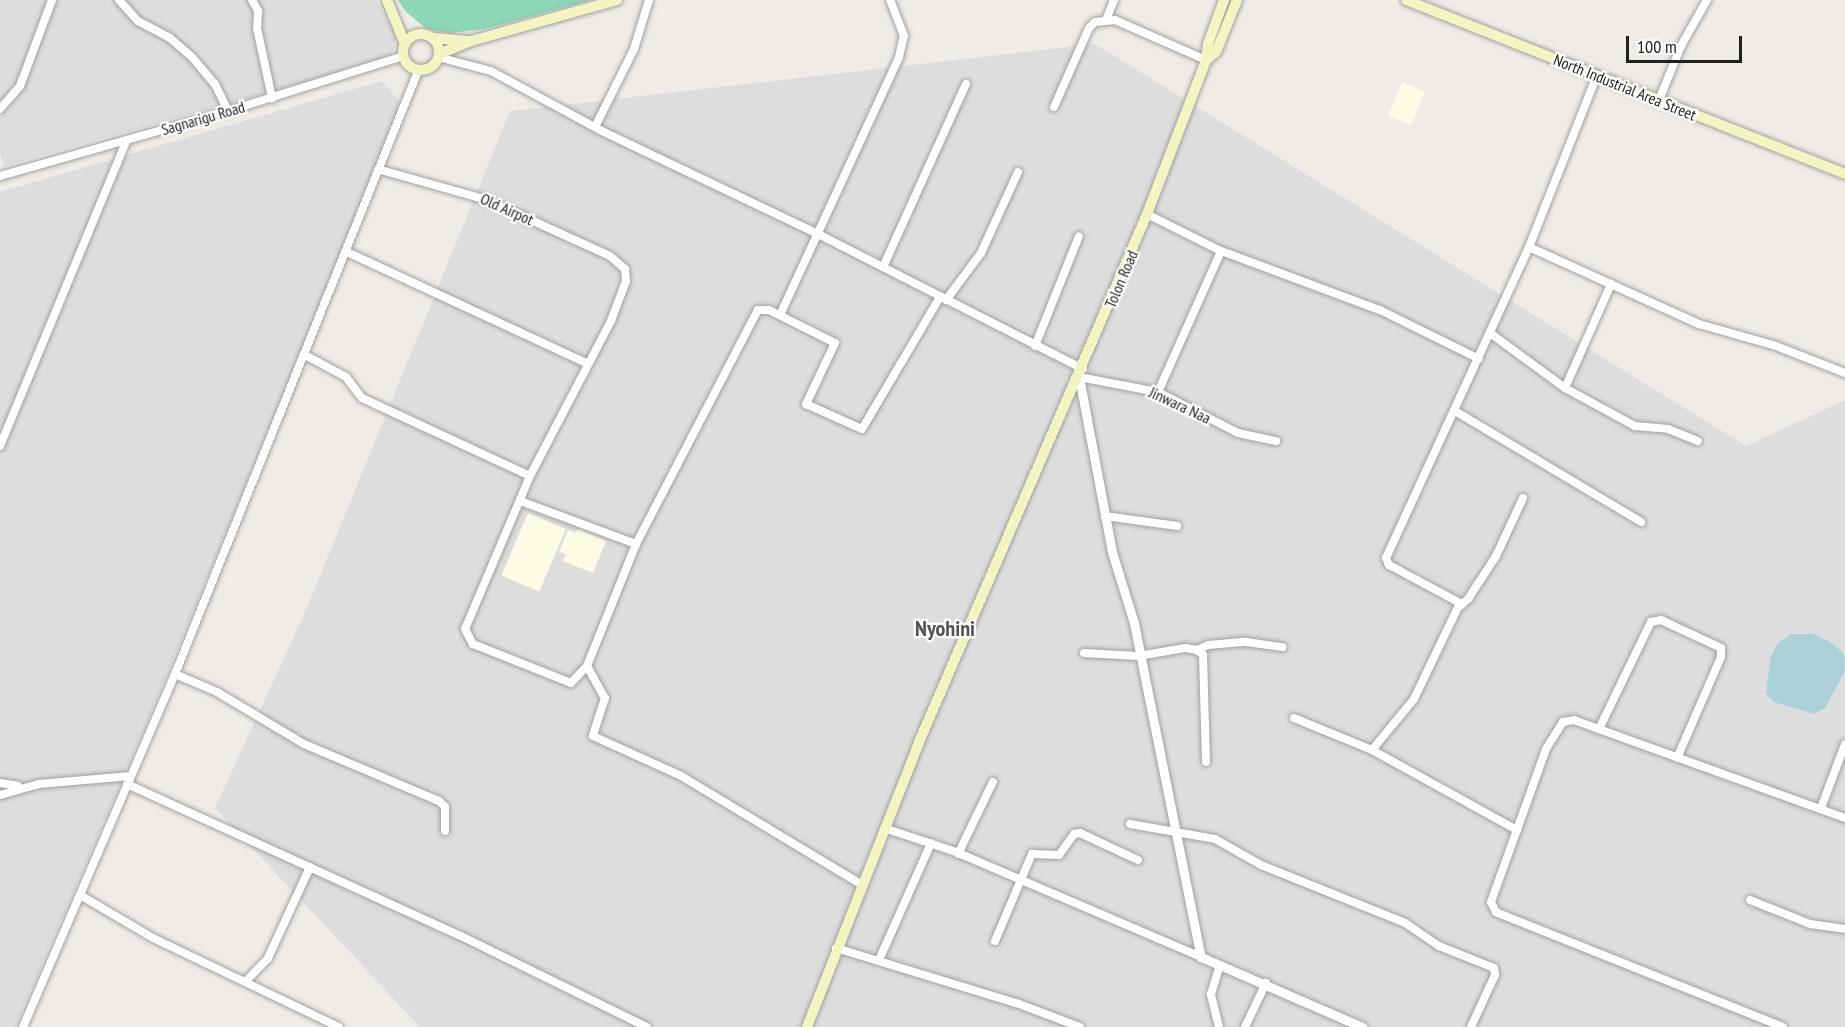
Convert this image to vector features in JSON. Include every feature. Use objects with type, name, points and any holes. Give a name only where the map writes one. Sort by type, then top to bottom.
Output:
[{"type":"main road","points":[[387,0],[399,21],[405,44],[404,56],[419,69],[433,65],[438,56],[471,41],[617,0]]},
{"type":"main road","points":[[1206,60],[1208,44],[1224,0]]},
{"type":"main road","points":[[1206,60],[1216,52],[1237,0]]},
{"type":"main road","name":"North Industrial Area Street","points":[[1406,0],[1423,3],[1845,174]]},
{"type":"main road","points":[[399,21],[420,34],[433,38],[471,41]]},
{"type":"main road","points":[[405,44],[420,34]]},
{"type":"main road","points":[[433,38],[438,56]]},
{"type":"main road","name":"Tolon Road","points":[[807,1027],[884,828],[1025,494],[1081,373],[1148,214],[1206,60]]},
{"type":"street","points":[[0,109],[20,86],[52,0]]},
{"type":"street","points":[[119,0],[138,21],[170,38],[192,57],[215,84],[228,111]]},
{"type":"street","points":[[252,0],[258,11],[257,28],[272,98]]},
{"type":"street","points":[[595,127],[634,49],[649,0]]},
{"type":"street","points":[[780,315],[883,99],[903,44],[902,27],[890,0]]},
{"type":"street","points":[[1106,20],[1114,0]]},
{"type":"street","points":[[1659,100],[1681,46],[1707,0]]},
{"type":"street","points":[[1053,107],[1089,28],[1106,20],[1115,20],[1206,60]]},
{"type":"street","name":"Sagnarigu Road","points":[[0,176],[272,98],[404,56]]},
{"type":"street","name":"Jinwara Naa","points":[[438,56],[490,71],[595,127],[883,267],[1035,346],[1081,373],[1158,392],[1238,433],[1276,441]]},
{"type":"street","points":[[23,1027],[175,674],[381,170],[419,69]]},
{"type":"street","points":[[1460,606],[1458,600],[1385,561],[1479,359],[1528,247],[1597,75]]},
{"type":"street","points":[[883,267],[966,84]]},
{"type":"street","points":[[0,446],[127,140]]},
{"type":"street","name":"Old Airpot","points":[[381,170],[487,200],[610,256],[625,269],[626,281],[611,321],[586,363]]},
{"type":"street","points":[[347,252],[586,363],[530,476],[465,629],[473,644],[571,683],[587,666],[636,544],[758,310],[763,308],[780,315],[835,343],[806,404],[862,429],[943,298],[981,253],[1018,172]]},
{"type":"street","points":[[1148,214],[1221,251],[1359,301],[1479,359]]},
{"type":"street","points":[[1035,346],[1079,236]]},
{"type":"street","points":[[1528,247],[1699,324],[1776,346],[1845,373]]},
{"type":"street","points":[[1158,392],[1221,251]]},
{"type":"street","points":[[1565,388],[1611,284]]},
{"type":"street","points":[[1490,333],[1565,388],[1635,426],[1668,429],[1698,441]]},
{"type":"street","points":[[305,355],[346,377],[362,398],[530,476]]},
{"type":"street","points":[[1081,373],[1105,516],[1139,656],[1201,957]]},
{"type":"street","points":[[1455,411],[1641,522]]},
{"type":"street","points":[[1372,750],[1414,699],[1460,606],[1468,600],[1496,556],[1523,498]]},
{"type":"street","points":[[520,501],[636,544]]},
{"type":"street","points":[[1105,516],[1177,526]]},
{"type":"street","points":[[1599,729],[1651,622],[1661,620],[1721,648],[1721,657],[1677,758]]},
{"type":"street","points":[[1197,650],[1208,645],[1246,642],[1283,647]]},
{"type":"street","points":[[1084,653],[1139,656],[1185,648],[1197,650],[1203,655],[1206,762]]},
{"type":"street","points":[[587,666],[605,698],[593,736],[681,776],[861,884]]},
{"type":"street","points":[[175,674],[217,692],[304,744],[439,801],[445,807],[445,831]]},
{"type":"street","points":[[1294,718],[1372,750],[1517,830]]},
{"type":"street","points":[[1784,1027],[1496,912],[1491,902],[1556,728],[1574,720],[1845,818]]},
{"type":"street","points":[[1821,808],[1845,744]]},
{"type":"street","points":[[0,795],[20,787],[131,776]]},
{"type":"street","points":[[958,854],[993,782]]},
{"type":"street","points":[[0,783],[20,787]]},
{"type":"street","points":[[127,784],[310,867],[632,1024],[646,1027]]},
{"type":"street","points":[[1130,824],[1158,831],[1176,829],[1215,839],[1261,865],[1405,923],[1439,946],[1494,968],[1495,975],[1471,1027]]},
{"type":"street","points":[[884,828],[958,854],[1266,983],[1362,1027]]},
{"type":"street","points":[[995,941],[1018,880],[1032,854],[1059,855],[1074,834],[1080,833],[1138,860]]},
{"type":"street","points":[[879,960],[931,843]]},
{"type":"street","points":[[246,981],[268,958],[310,867]]},
{"type":"street","points":[[80,895],[153,938],[339,1027]]},
{"type":"street","points":[[1750,900],[1810,924],[1845,929]]},
{"type":"street","points":[[836,948],[879,960],[1080,1027]]},
{"type":"street","points":[[1219,1027],[1211,994],[1220,965]]},
{"type":"street","points":[[1245,1027],[1266,983]]},
{"type":"shaded area","points":[[0,0],[376,0],[396,36],[391,58],[4,166],[0,153]]},
{"type":"shaded area","points":[[1095,44],[1746,446],[1845,400],[1845,1027],[420,1027],[215,808],[306,610],[510,111]]},
{"type":"shaded area","points":[[382,81],[399,101],[397,117],[157,699],[15,1027],[0,1027],[0,192]]},
{"type":"shaded area","points":[[1402,82],[1425,92],[1411,125],[1388,115]]},
{"type":"shaded area","points":[[528,513],[566,529],[539,592],[501,576]]},
{"type":"shaded area","points":[[578,529],[606,541],[593,573],[563,561],[566,554],[559,552],[568,530],[575,533]]},
{"type":"green space","points":[[398,0],[591,0],[485,29],[450,33],[427,29],[406,12]]},
{"type":"water","points":[[1791,634],[1813,634],[1829,641],[1842,652],[1845,660],[1844,673],[1825,708],[1814,714],[1774,702],[1766,694],[1771,656],[1778,643]]},
{"type":"district","name":"Nyohini","points":[[945,629]]}]
